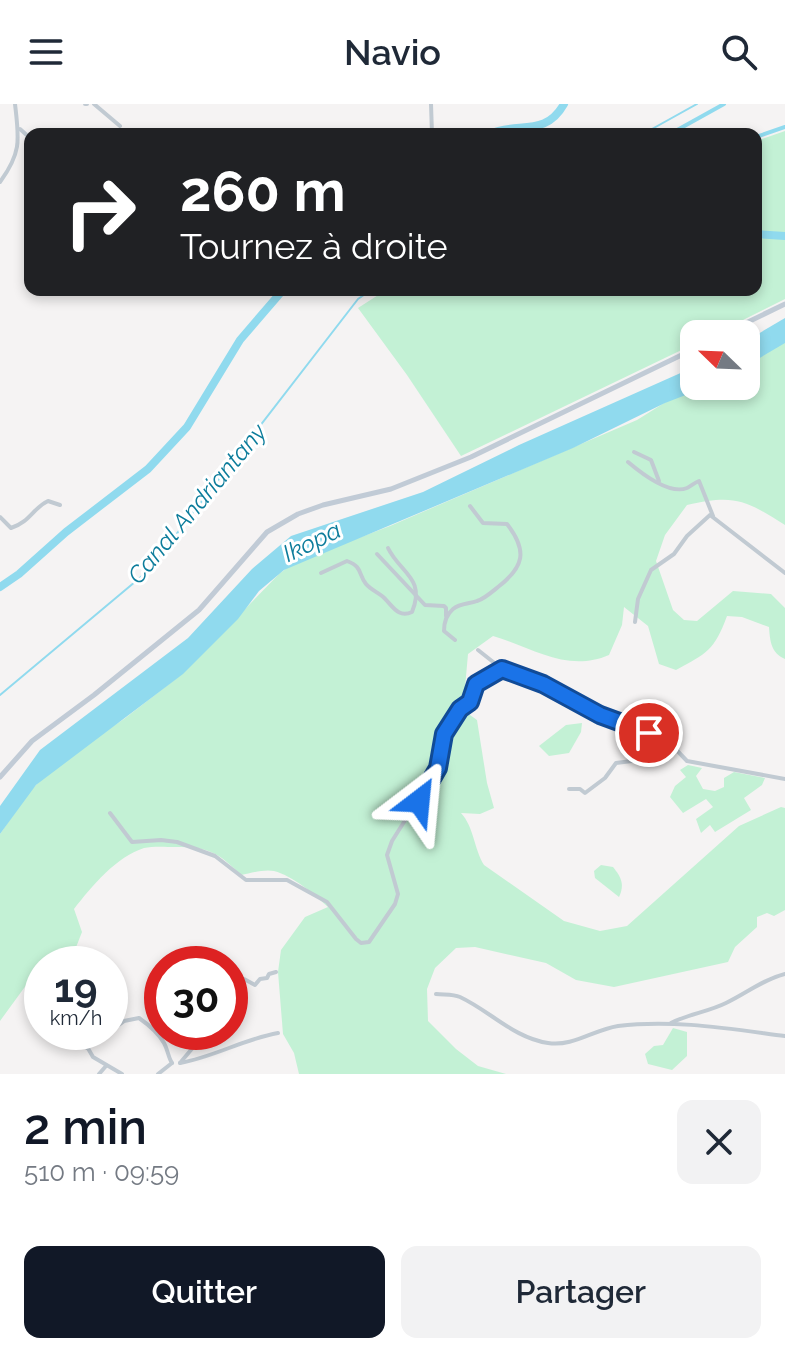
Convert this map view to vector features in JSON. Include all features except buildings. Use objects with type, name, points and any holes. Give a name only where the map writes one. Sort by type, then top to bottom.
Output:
[{"type":"main road","points":[[752,320],[785,304]]},
{"type":"main road","points":[[0,777],[32,741],[199,610],[267,532],[298,514],[391,489],[471,457],[680,356]]},
{"type":"street","points":[[0,182],[17,149],[20,129],[15,104]]},
{"type":"street","points":[[94,104],[120,126]]},
{"type":"street","points":[[431,104],[432,128]]},
{"type":"street","points":[[20,129],[24,133]]},
{"type":"street","points":[[634,452],[651,460],[659,484]]},
{"type":"street","points":[[628,462],[642,475],[666,487],[686,489],[699,481],[713,516],[785,573]]},
{"type":"street","points":[[0,517],[11,528],[23,524],[43,503],[48,501],[60,505]]},
{"type":"street","points":[[446,618],[455,606],[480,601],[519,567],[519,541],[507,524],[483,523],[470,506]]},
{"type":"street","points":[[635,622],[638,599],[651,570],[674,554],[700,522],[713,516]]},
{"type":"street","points":[[321,573],[347,561],[354,564],[367,585],[398,613],[412,612],[416,596],[413,579],[388,548]]},
{"type":"street","points":[[377,554],[425,605],[446,608],[444,631],[455,640]]},
{"type":"street","points":[[478,650],[502,669],[543,684],[600,715],[666,739],[687,761],[785,779]]},
{"type":"street","points":[[110,813],[132,842],[177,842],[215,856],[246,880],[287,880],[327,902],[356,939],[361,943],[369,942],[395,904],[398,894],[387,855],[397,830],[438,768],[444,734],[460,709],[470,702],[476,684],[502,669]]},
{"type":"street","points":[[569,789],[580,789],[585,793],[605,778],[616,763],[640,760],[649,733]]},
{"type":"street","points":[[248,981],[255,985],[260,979],[276,972]]},
{"type":"street","points":[[668,1025],[682,1017],[724,1004],[769,978],[785,974]]},
{"type":"street","points":[[436,994],[459,996],[513,1030],[544,1042],[571,1043],[598,1030],[620,1026],[722,1027],[785,1036]]},
{"type":"street","points":[[128,1020],[139,1018],[152,1027],[165,1044],[172,1063]]},
{"type":"street","points":[[158,1074],[172,1063],[203,1059],[258,1036],[278,1033]]},
{"type":"street","points":[[88,1050],[93,1057],[122,1074]]},
{"type":"street","points":[[180,1063],[191,1050]]},
{"type":"street","points":[[99,1074],[106,1066]]},
{"type":"green space","points":[[785,131],[785,299],[743,320],[680,320],[680,351],[461,456],[358,308],[377,296],[762,296],[762,139]]},
{"type":"green space","points":[[785,338],[785,525],[739,502],[717,500],[687,505],[665,535],[656,561],[673,610],[684,620],[697,621],[733,591],[771,594],[785,608],[785,659],[774,650],[769,627],[742,617],[727,616],[708,650],[676,670],[659,664],[648,626],[624,607],[622,625],[609,655],[594,660],[551,657],[493,636],[468,654],[463,710],[477,720],[494,808],[480,814],[461,813],[469,825],[484,865],[564,921],[600,931],[627,926],[739,826],[785,808],[785,910],[774,916],[767,913],[757,917],[757,927],[735,947],[728,962],[614,987],[576,980],[546,963],[475,947],[456,948],[435,968],[427,989],[428,1021],[478,1066],[506,1074],[299,1074],[294,1053],[283,1034],[278,972],[281,950],[305,917],[328,907],[310,891],[281,873],[262,871],[241,875],[219,856],[205,850],[151,847],[134,852],[105,873],[74,909],[82,932],[77,946],[24,946],[24,988],[0,1021],[0,834],[30,791],[59,762],[124,719],[182,674],[279,574],[295,562],[390,526],[637,420],[680,396],[680,400],[760,400],[760,356]]},
{"type":"green space","points":[[582,723],[581,732],[569,753],[549,756],[539,746],[566,725]]},
{"type":"green space","points":[[688,765],[702,768],[696,776],[703,789],[715,791],[724,787],[724,778],[734,772],[765,778],[762,785],[744,798],[751,810],[715,832],[710,825],[701,833],[696,819],[713,807],[706,799],[683,813],[670,797],[675,786],[686,777],[680,770]]},
{"type":"green space","points":[[601,865],[613,867],[618,874],[622,884],[619,897],[595,878],[594,871]]},
{"type":"green space","points":[[673,1028],[687,1032],[687,1056],[672,1070],[648,1064],[645,1054],[654,1046],[663,1045]]},
{"type":"water","points":[[785,318],[785,343],[760,358],[760,333]]},
{"type":"water","points":[[680,373],[680,397],[573,448],[284,570],[259,591],[238,619],[183,674],[36,785],[0,834],[0,806],[40,750],[188,638],[252,569],[291,536],[423,492]]},
{"type":"waterway","points":[[516,128],[548,121],[564,104]]},
{"type":"waterway","name":"Canal Andriantany","points":[[654,128],[697,104]]},
{"type":"waterway","points":[[681,128],[724,104]]},
{"type":"waterway","points":[[762,135],[785,127]]},
{"type":"waterway","name":"Ikopa","points":[[762,234],[785,236]]},
{"type":"waterway","points":[[0,587],[148,469],[187,427],[240,340],[278,296]]},
{"type":"waterway","name":"Canal Andriantany","points":[[0,695],[148,571],[362,296]]},
{"type":"route","points":[[419,801],[438,768],[444,734],[460,709],[470,702],[476,684],[502,669],[543,684],[600,715],[649,733]]}]
